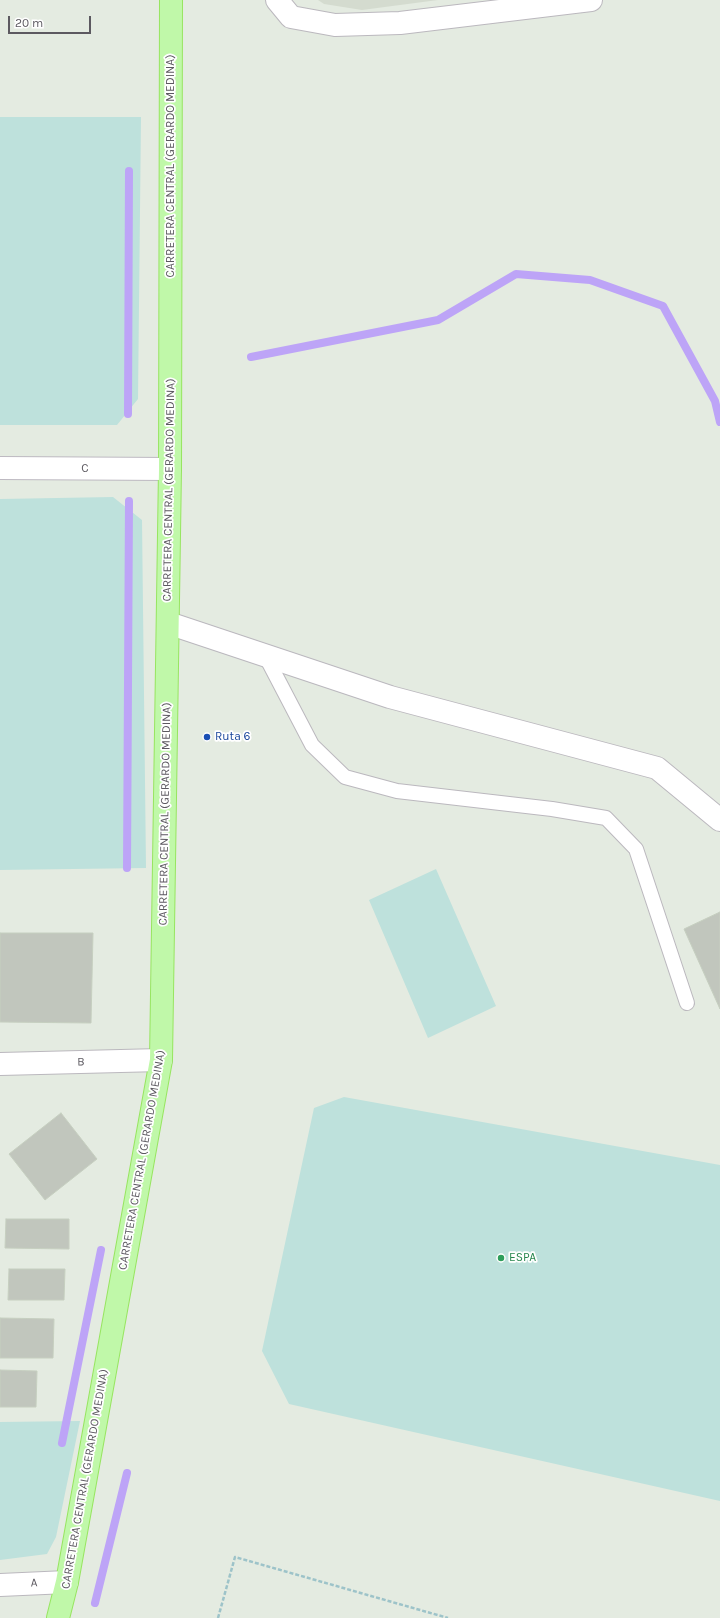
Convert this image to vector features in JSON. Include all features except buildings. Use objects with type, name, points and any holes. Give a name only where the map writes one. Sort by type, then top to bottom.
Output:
[{"type":"main road","name":"CARRETERA CENTRAL (GERARDO MEDINA)","points":[[58,1618],[68,1582],[162,1060],[170,469],[171,0]]},
{"type":"street","points":[[277,0],[291,17],[335,25],[400,23],[591,0]]},
{"type":"street","name":"C","points":[[0,468],[170,469]]},
{"type":"street","points":[[168,623],[390,697],[657,768],[720,820]]},
{"type":"street","name":"B","points":[[0,1064],[162,1060]]},
{"type":"street","name":"A","points":[[0,1585],[68,1582]]},
{"type":"lane","points":[[265,655],[312,745],[345,777],[396,791],[552,809],[606,818],[636,849],[686,1003]]},
{"type":"path","points":[[218,1618],[235,1557],[448,1618]]},
{"type":"shaded area","points":[[318,0],[438,0],[362,10],[324,4]]},
{"type":"shaded area","points":[[0,117],[141,117],[138,399],[117,425],[0,425]]},
{"type":"shaded area","points":[[113,497],[142,520],[146,868],[0,870],[0,499]]},
{"type":"shaded area","points":[[436,869],[496,1006],[428,1038],[369,900]]},
{"type":"shaded area","name":"ESPA","points":[[344,1097],[720,1165],[720,1501],[289,1404],[262,1351],[314,1108]]},
{"type":"shaded area","points":[[80,1421],[56,1537],[47,1554],[0,1560],[0,1422]]},
{"type":"waterway","points":[[128,414],[129,171]]},
{"type":"waterway","points":[[251,357],[438,320],[516,274],[590,280],[663,306],[715,401],[720,422]]},
{"type":"waterway","points":[[127,868],[129,501]]},
{"type":"waterway","points":[[62,1443],[101,1250]]},
{"type":"waterway","points":[[95,1603],[127,1473]]},
{"type":"place","name":"Ruta 6","points":[[207,737]]},
{"type":"place","name":"ESPA","points":[[501,1258]]}]
